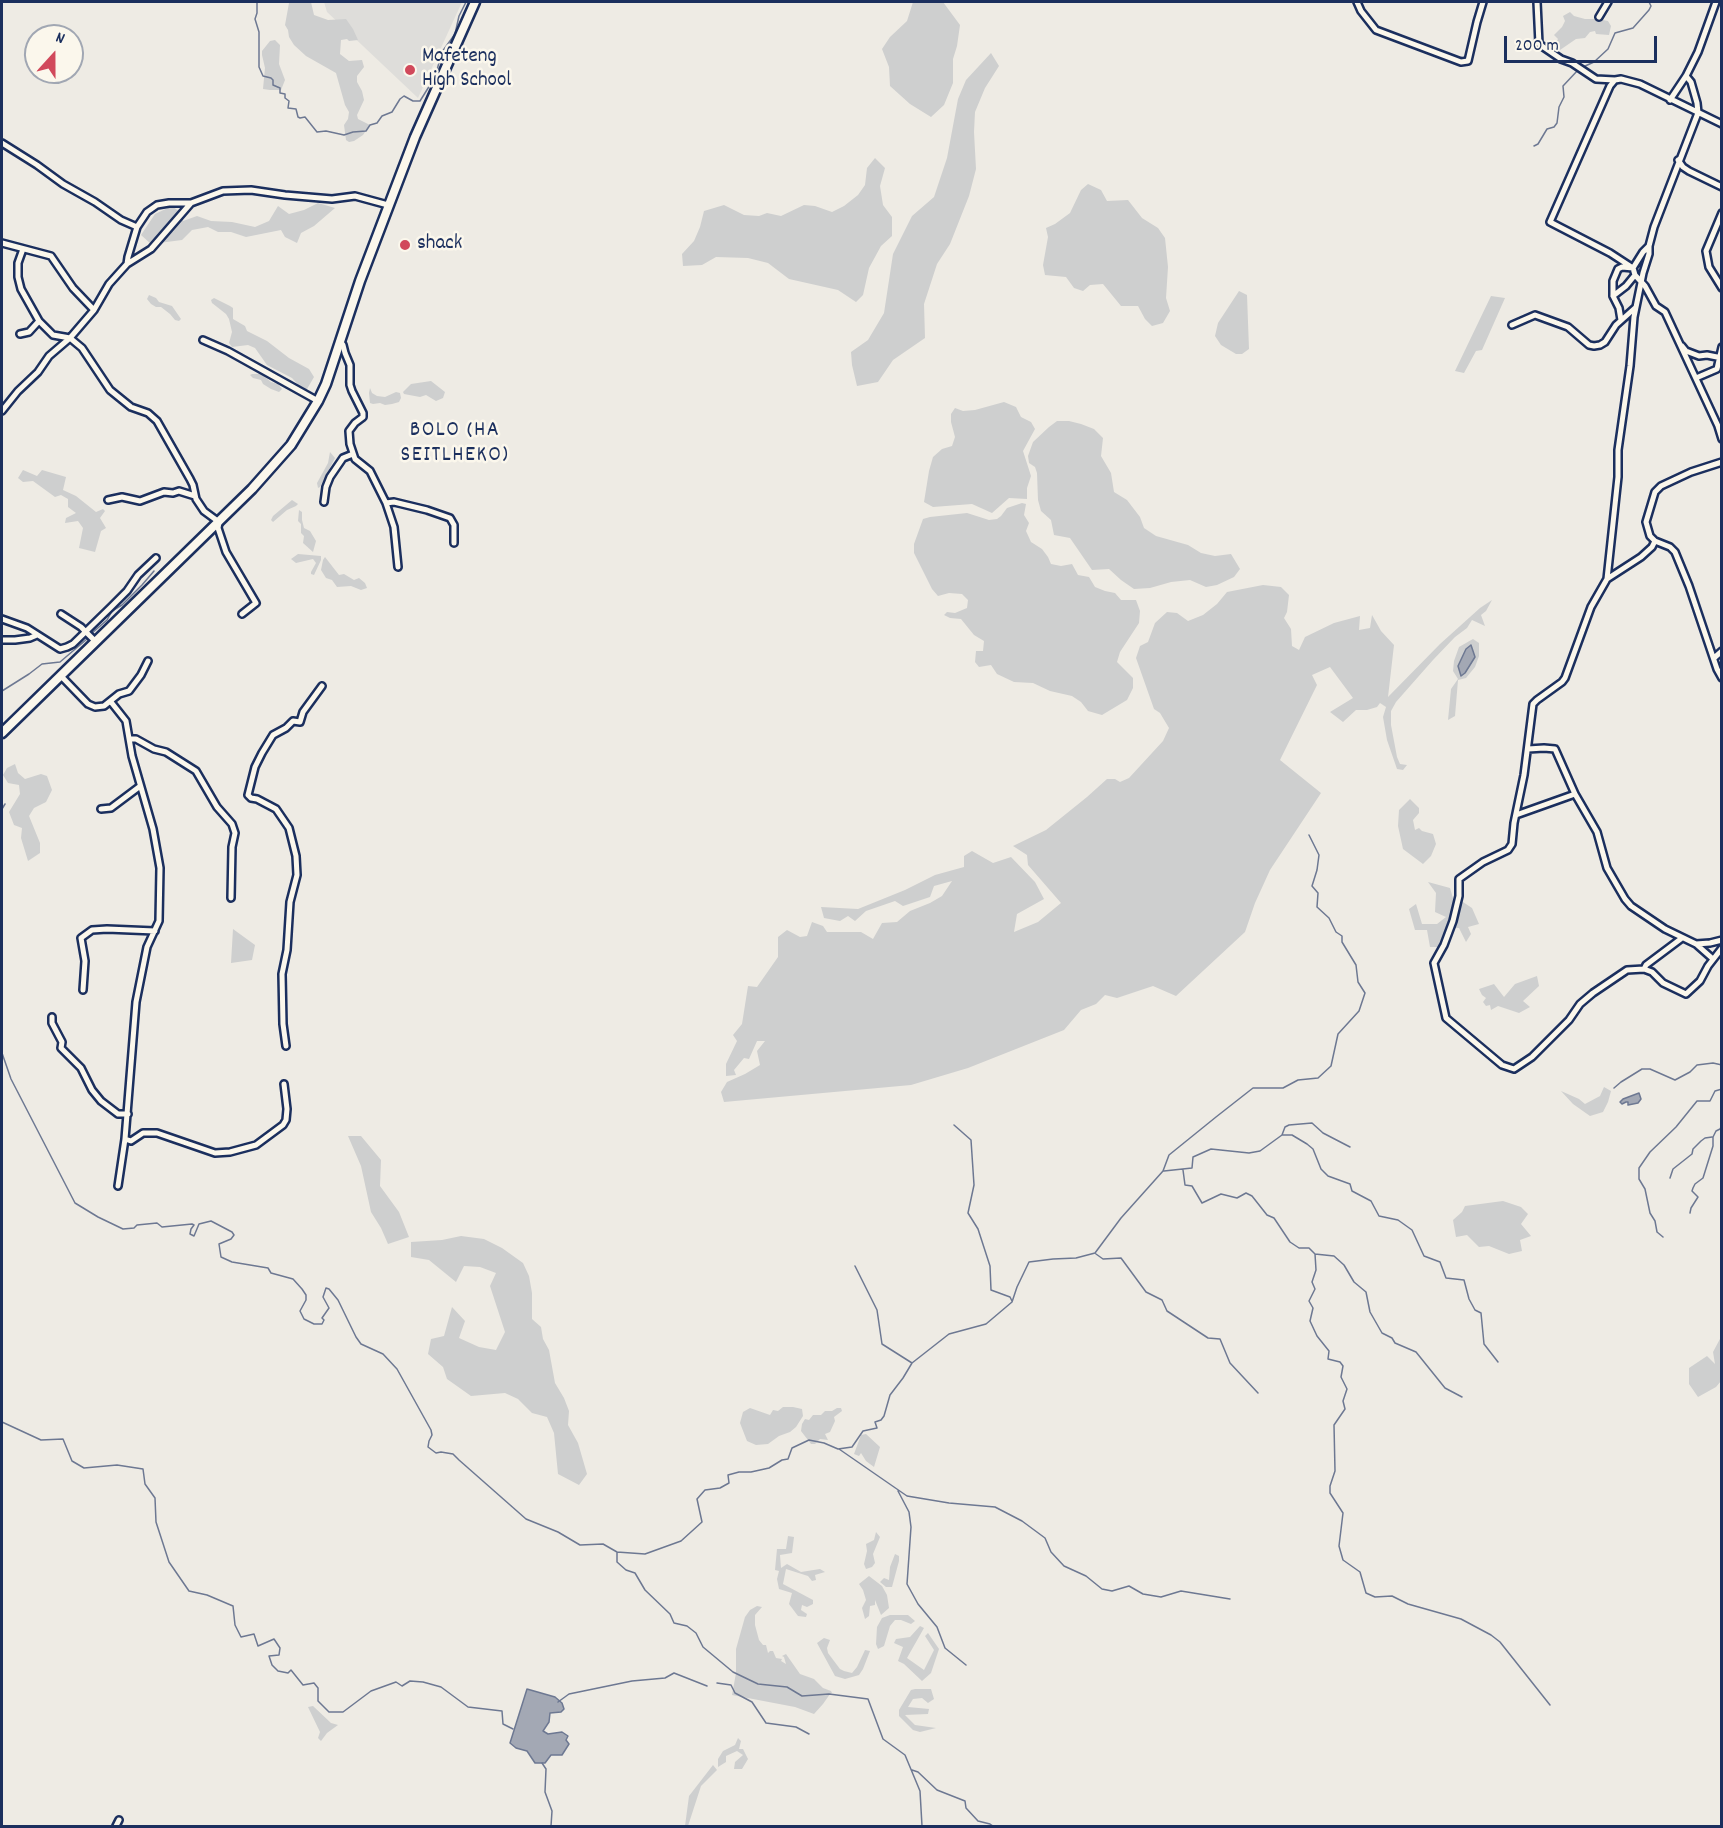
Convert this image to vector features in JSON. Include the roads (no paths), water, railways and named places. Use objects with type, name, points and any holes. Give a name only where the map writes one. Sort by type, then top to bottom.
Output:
[{"type":"main road","points":[[2,733],[219,522],[291,445],[318,401],[334,362],[388,205],[431,99],[475,2]]},
{"type":"street","points":[[1357,2],[1360,11],[1376,30],[1461,62],[1468,61],[1483,2]]},
{"type":"street","points":[[1537,2],[1539,44],[1561,59],[1572,63],[1596,80],[1622,79],[1640,84],[1722,124]]},
{"type":"street","points":[[1599,17],[1608,2]]},
{"type":"street","points":[[1670,100],[1686,76],[1701,44],[1716,2]]},
{"type":"street","points":[[1686,76],[1691,82],[1698,114],[1678,160],[1654,227],[1636,306],[1618,450],[1618,477],[1607,579],[1591,607],[1565,678],[1533,704],[1528,749],[1510,848],[1476,866],[1460,879],[1459,896],[1453,921],[1434,963],[1446,1018],[1503,1065],[1514,1069],[1532,1057],[1569,1020],[1580,1004],[1627,970],[1644,969],[1652,972],[1664,983],[1686,994],[1700,981],[1722,948]]},
{"type":"street","points":[[1615,80],[1605,96],[1550,222],[1610,253],[1634,271],[1656,306],[1665,312],[1720,425],[1722,439]]},
{"type":"street","points":[[2,143],[63,184],[88,197],[121,220],[137,227]]},
{"type":"street","points":[[1678,160],[1689,171],[1722,187]]},
{"type":"street","points":[[128,264],[137,227],[147,212],[157,205],[191,203],[223,191],[251,190],[332,199],[355,196],[388,205]]},
{"type":"street","points":[[2,411],[94,310],[109,284],[128,264],[151,249],[152,245],[191,203]]},
{"type":"street","points":[[1722,213],[1706,251],[1709,267],[1722,288]]},
{"type":"street","points":[[2,243],[51,256],[73,288],[94,310]]},
{"type":"street","points":[[1613,296],[1626,286],[1643,252],[1649,246]]},
{"type":"street","points":[[23,249],[18,263],[18,277],[21,289],[39,321],[53,335],[70,338],[82,348],[110,390],[131,407],[148,413],[157,421],[190,479],[195,496],[204,511],[219,522],[218,528],[226,552],[256,603],[242,614]]},
{"type":"street","points":[[1621,320],[1619,308],[1613,296],[1613,281],[1618,269],[1622,267],[1634,271]]},
{"type":"street","points":[[1639,297],[1653,300]]},
{"type":"street","points":[[1512,325],[1535,315],[1568,327],[1589,345],[1594,346],[1605,342],[1609,333],[1636,306]]},
{"type":"street","points":[[20,334],[29,332],[39,321]]},
{"type":"street","points":[[203,340],[228,351],[318,401]]},
{"type":"street","points":[[340,341],[350,365],[350,385],[363,413],[363,417],[349,431],[353,454],[355,459],[370,471],[386,503],[394,527],[398,567]]},
{"type":"street","points":[[1679,344],[1686,351],[1700,356],[1721,357]]},
{"type":"street","points":[[1696,378],[1717,369],[1722,347]]},
{"type":"street","points":[[324,502],[330,477],[343,458],[353,454]]},
{"type":"street","points":[[1722,469],[1721,462],[1691,472],[1661,486],[1655,492],[1646,522],[1650,536],[1675,552],[1722,678]]},
{"type":"street","points":[[108,500],[122,497],[140,501],[164,492],[179,491],[195,496]]},
{"type":"street","points":[[386,503],[394,502],[450,518],[454,525],[454,543]]},
{"type":"street","points":[[1607,579],[1641,556],[1652,547],[1655,541]]},
{"type":"street","points":[[2,619],[27,628],[60,649],[73,644],[127,591],[138,575],[156,558]]},
{"type":"street","points":[[61,614],[96,642]]},
{"type":"street","points":[[2,640],[30,638],[37,634]]},
{"type":"street","points":[[1714,658],[1722,651]]},
{"type":"street","points":[[62,676],[88,704],[95,707],[104,706],[111,702],[112,698],[129,691],[148,661]]},
{"type":"street","points":[[286,1046],[282,974],[287,950],[290,902],[297,875],[296,856],[289,828],[276,809],[248,795],[255,767],[273,735],[293,721],[300,722],[303,712],[322,686]]},
{"type":"street","points":[[111,702],[126,721],[139,787],[153,829],[160,868],[159,921],[147,947],[136,1002],[128,1114],[118,1186]]},
{"type":"street","points":[[130,739],[136,739],[154,749],[166,752],[196,771],[217,807],[232,824],[235,833],[232,847],[231,898]]},
{"type":"street","points":[[1528,749],[1555,749],[1575,794],[1597,831],[1607,868],[1631,906],[1651,920],[1696,944],[1713,959]]},
{"type":"street","points":[[101,809],[111,808],[139,787]]},
{"type":"street","points":[[1516,815],[1575,794]]},
{"type":"street","points":[[83,990],[85,961],[81,938],[92,930],[155,931]]},
{"type":"street","points":[[1644,969],[1646,965],[1682,938]]},
{"type":"street","points":[[1696,944],[1722,940]]},
{"type":"street","points":[[52,1017],[52,1023],[62,1042],[62,1048],[81,1068],[92,1090],[101,1101],[118,1114],[128,1114]]},
{"type":"street","points":[[125,1139],[131,1141],[143,1133],[157,1133],[215,1153],[230,1152],[256,1145],[283,1125],[286,1120],[284,1084]]},
{"type":"street","points":[[116,1827],[119,1820]]},
{"type":"waterway","points":[[257,2],[255,19],[259,32],[259,67],[263,76],[273,80],[273,85],[280,88],[280,93],[285,94],[285,98],[289,101],[288,108],[296,109],[298,117],[305,117],[317,132],[326,131],[344,135],[366,131],[382,116],[392,112],[404,96],[413,101],[420,101],[435,77],[442,52],[455,34],[459,16],[466,2]]},
{"type":"waterway","points":[[1583,67],[1594,62],[1608,49],[1615,33],[1633,28],[1649,10],[1651,6],[1649,2]]},
{"type":"waterway","points":[[1534,146],[1538,144],[1547,129],[1554,127],[1557,123],[1559,107],[1564,97],[1563,86],[1578,70]]},
{"type":"waterway","points":[[91,634],[154,571]]},
{"type":"waterway","points":[[2,691],[42,664],[60,662],[87,639]]},
{"type":"waterway","points":[[2,809],[5,804]]},
{"type":"waterway","points":[[2,1053],[11,1079],[75,1203],[123,1229],[157,1223],[162,1227],[192,1224],[194,1225],[190,1234],[194,1236],[199,1224],[211,1221],[234,1235],[231,1239],[219,1244],[221,1257],[232,1262],[268,1268],[271,1273],[293,1279],[306,1295],[300,1311],[304,1319],[314,1324],[322,1324],[324,1320],[322,1318],[329,1308],[323,1297],[326,1288],[329,1289],[338,1300],[361,1344],[383,1354],[397,1369],[431,1430],[432,1435],[428,1447],[436,1453],[453,1454],[526,1519],[558,1532],[580,1545],[603,1544],[617,1552],[645,1554],[681,1541],[702,1522],[697,1499],[705,1490],[720,1488],[729,1483],[728,1475],[769,1468],[788,1459],[792,1448],[809,1440],[838,1449],[852,1447],[863,1431],[877,1428],[875,1422],[884,1416],[890,1395],[912,1363],[949,1334],[986,1324],[1012,1302],[1029,1262],[1076,1258],[1095,1253],[1121,1218],[1163,1171],[1169,1155],[1216,1117],[1253,1088],[1283,1088],[1298,1080],[1318,1078],[1331,1066],[1338,1034],[1359,1011],[1365,993],[1358,982],[1356,965],[1342,942],[1342,936],[1336,932],[1329,918],[1317,907],[1318,893],[1312,886],[1319,855],[1309,835]]},
{"type":"waterway","points":[[1614,1088],[1642,1069],[1650,1069],[1675,1080],[1690,1072],[1697,1065],[1713,1063],[1722,1065]]},
{"type":"waterway","points":[[1663,1237],[1657,1232],[1655,1221],[1650,1213],[1645,1189],[1639,1179],[1639,1168],[1650,1152],[1676,1127],[1697,1101],[1710,1101],[1715,1091],[1722,1089]]},
{"type":"waterway","points":[[1164,1171],[1192,1168],[1193,1157],[1211,1149],[1249,1153],[1260,1151],[1282,1135],[1285,1127],[1289,1125],[1312,1123],[1323,1133],[1350,1147]]},
{"type":"waterway","points":[[954,1125],[971,1140],[974,1185],[968,1213],[978,1229],[990,1266],[991,1290],[1010,1297],[1012,1301]]},
{"type":"waterway","points":[[1690,1213],[1698,1197],[1692,1191],[1693,1188],[1703,1178],[1713,1146],[1713,1137],[1722,1125]]},
{"type":"waterway","points":[[1282,1135],[1292,1135],[1313,1149],[1321,1169],[1328,1176],[1350,1184],[1352,1191],[1371,1201],[1379,1216],[1398,1220],[1412,1230],[1424,1256],[1440,1262],[1446,1278],[1464,1280],[1469,1299],[1475,1310],[1481,1313],[1484,1344],[1498,1362]]},
{"type":"waterway","points":[[1670,1178],[1673,1169],[1692,1154],[1693,1149],[1701,1141],[1712,1137]]},
{"type":"waterway","points":[[1183,1170],[1185,1185],[1192,1186],[1202,1203],[1221,1194],[1237,1198],[1246,1193],[1252,1196],[1267,1215],[1274,1218],[1290,1242],[1299,1248],[1309,1248],[1315,1254],[1316,1270],[1312,1282],[1315,1289],[1309,1301],[1313,1308],[1310,1321],[1317,1336],[1329,1351],[1328,1359],[1340,1362],[1343,1366],[1341,1377],[1347,1389],[1343,1401],[1345,1409],[1334,1425],[1335,1471],[1330,1486],[1330,1493],[1343,1513],[1339,1546],[1343,1560],[1360,1572],[1366,1593],[1375,1597],[1392,1596],[1408,1604],[1461,1619],[1491,1635],[1500,1642],[1550,1705]]},
{"type":"waterway","points":[[1096,1254],[1103,1259],[1121,1258],[1146,1292],[1162,1300],[1167,1311],[1208,1338],[1220,1339],[1230,1363],[1258,1393]]},
{"type":"waterway","points":[[1315,1254],[1334,1256],[1344,1265],[1354,1282],[1366,1292],[1370,1312],[1382,1333],[1392,1338],[1395,1343],[1416,1352],[1445,1388],[1462,1397]]},
{"type":"waterway","points":[[855,1266],[877,1310],[882,1344],[912,1363]]},
{"type":"waterway","points":[[2,1422],[41,1440],[63,1439],[72,1461],[84,1468],[117,1465],[143,1469],[145,1484],[155,1498],[156,1522],[169,1562],[189,1591],[207,1595],[233,1606],[235,1625],[241,1637],[254,1634],[258,1646],[274,1639],[280,1648],[279,1655],[269,1656],[272,1665],[278,1671],[288,1673],[291,1670],[303,1685],[314,1683],[318,1688],[318,1701],[329,1712],[343,1712],[371,1691],[396,1682],[402,1686],[410,1681],[423,1682],[441,1687],[468,1707],[502,1711],[503,1724],[513,1729]]},
{"type":"waterway","points":[[839,1449],[907,1496],[995,1507],[1022,1521],[1045,1538],[1051,1552],[1064,1566],[1086,1576],[1102,1589],[1112,1591],[1129,1586],[1143,1594],[1161,1597],[1181,1591],[1230,1599]]},
{"type":"waterway","points":[[898,1491],[909,1512],[911,1527],[907,1584],[918,1604],[937,1627],[945,1648],[966,1665]]},
{"type":"waterway","points":[[617,1552],[617,1562],[626,1570],[635,1573],[645,1590],[670,1614],[674,1623],[687,1626],[696,1633],[703,1647],[733,1672],[758,1684],[787,1687],[802,1696],[829,1694],[868,1699],[883,1739],[905,1755],[920,1791],[922,1826]]},
{"type":"waterway","points":[[558,1702],[569,1694],[632,1681],[665,1678],[674,1673],[707,1686]]},
{"type":"waterway","points":[[717,1683],[731,1685],[735,1693],[752,1702],[766,1723],[796,1727],[809,1734]]},
{"type":"waterway","points":[[542,1763],[546,1769],[545,1792],[552,1811],[551,1826]]},
{"type":"waterway","points":[[912,1770],[918,1772],[937,1790],[965,1801],[966,1808],[978,1821],[993,1826]]},
{"type":"place","name":"Mafeteng High School","points":[[410,70]]},
{"type":"place","name":"shack","points":[[405,245]]},
{"type":"district","name":"BOLO (HA SEITLHEKO)","points":[[455,444]]}]
